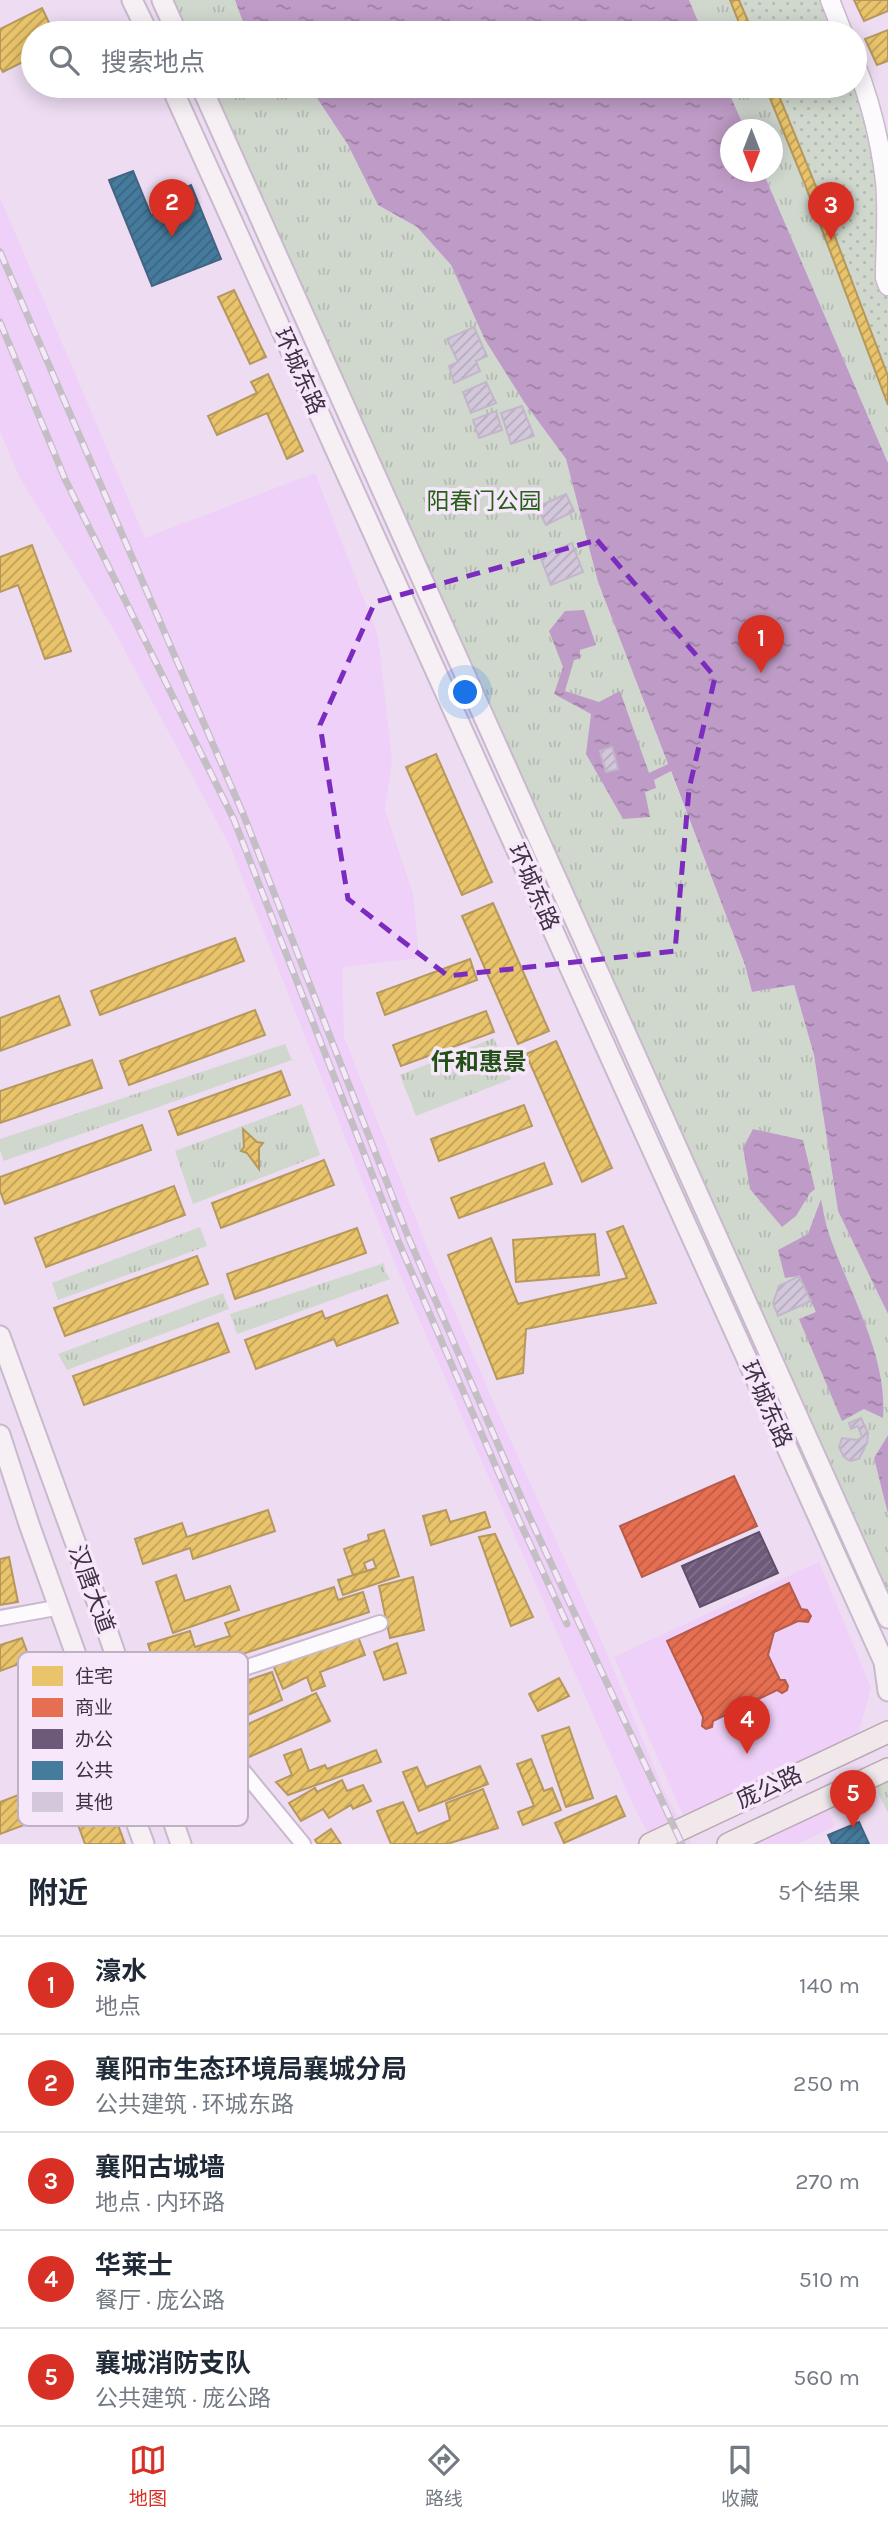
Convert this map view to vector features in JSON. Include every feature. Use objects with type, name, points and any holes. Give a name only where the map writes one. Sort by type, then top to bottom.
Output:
[{"type":"main road","points":[[132,0],[142,21]]},
{"type":"main road","points":[[162,0],[172,21]]},
{"type":"main road","name":"环城东路","points":[[176,98],[884,1662],[888,1691]]},
{"type":"main road","name":"环城东路","points":[[206,98],[888,1618]]},
{"type":"main road","name":"汉唐大道","points":[[0,1336],[114,1652]]},
{"type":"main road","name":"汉唐大道","points":[[0,1435],[29,1524],[77,1652]]},
{"type":"main road","name":"庞公路","points":[[650,1844],[888,1732]]},
{"type":"main road","name":"庞公路","points":[[728,1844],[888,1769]]},
{"type":"main road","name":"汉唐大道","points":[[138,1826],[144,1844]]},
{"type":"main road","name":"汉唐大道","points":[[175,1826],[181,1844]]},
{"type":"street","points":[[830,0],[838,21]]},
{"type":"street","points":[[867,95],[887,183],[885,278],[888,286]]},
{"type":"street","points":[[0,1618],[61,1607]]},
{"type":"street","points":[[248,1667],[380,1623]]},
{"type":"street","points":[[248,1777],[303,1844]]},
{"type":"highlighted area","points":[[597,540],[715,677],[689,789],[675,951],[448,976],[348,899],[320,725],[375,602]]},
{"type":"shaded area","points":[[0,198],[145,538],[315,473],[378,636],[392,760],[385,810],[413,894],[419,958],[342,967],[344,1037],[428,1250],[495,1406],[599,1635],[663,1789],[692,1844],[654,1844],[633,1805],[395,1264],[230,846],[111,625],[20,478],[0,431]]},
{"type":"shaded area","points":[[819,1562],[871,1688],[858,1734],[687,1825],[614,1657]]},
{"type":"shaded area","points":[[824,1805],[835,1826],[797,1844],[743,1844]]},
{"type":"green space","points":[[162,0],[235,0],[243,21],[172,21]]},
{"type":"green space","points":[[689,0],[730,0],[738,21],[698,21]]},
{"type":"green space","points":[[739,0],[830,0],[838,21],[748,21]]},
{"type":"green space","name":"阳春门公园","points":[[206,98],[317,98],[348,145],[378,205],[417,227],[451,265],[485,340],[524,402],[566,459],[598,582],[745,965],[752,992],[794,985],[814,1055],[838,1211],[888,1314],[888,1435],[874,1458],[888,1514],[888,1618]]},
{"type":"green space","points":[[731,98],[770,98],[778,119],[741,119]]},
{"type":"green space","points":[[780,98],[861,98],[878,136],[888,286],[888,376]]},
{"type":"green space","points":[[783,130],[888,405],[888,463],[767,182],[783,182]]},
{"type":"green space","points":[[494,1038],[511,1079],[416,1116],[400,1075]]},
{"type":"green space","points":[[285,1044],[292,1060],[4,1161],[0,1139]]},
{"type":"green space","points":[[302,1104],[320,1155],[193,1204],[175,1151]]},
{"type":"green space","points":[[200,1227],[207,1246],[58,1300],[52,1283]]},
{"type":"green space","points":[[384,1263],[390,1279],[237,1334],[230,1314]]},
{"type":"green space","points":[[223,1293],[229,1309],[67,1370],[58,1354]]},
{"type":"green space","points":[[888,1769],[888,1813],[879,1795],[874,1775]]},
{"type":"water","points":[[235,0],[689,0],[698,21],[243,21]]},
{"type":"water","points":[[317,98],[731,98],[741,119],[720,119],[720,182],[767,182],[888,463],[888,1314],[838,1211],[814,1055],[794,985],[752,992],[745,965],[671,771],[654,780],[656,788],[645,792],[650,817],[623,819],[586,754],[591,714],[554,694],[563,667],[549,631],[565,611],[584,610],[596,645],[580,650],[580,658],[574,660],[565,691],[599,702],[620,691],[649,773],[668,764],[598,582],[566,459],[524,402],[485,340],[451,265],[417,227],[378,205],[348,145]]},
{"type":"water","points":[[753,1129],[803,1140],[815,1189],[796,1216],[782,1227],[750,1189],[743,1148]]},
{"type":"water","points":[[821,1199],[828,1231],[873,1346],[883,1394],[883,1418],[864,1409],[842,1421],[799,1319],[816,1312],[799,1276],[785,1278],[778,1250],[808,1234]]},
{"type":"water","points":[[888,1435],[888,1514],[874,1458]]},
{"type":"building: 住宅","points":[[730,0],[739,0],[748,21],[738,21]]},
{"type":"building: 住宅","points":[[854,0],[888,0],[888,11],[864,21]]},
{"type":"building: 住宅","points":[[42,8],[48,21],[21,21],[21,63],[3,72],[0,67],[0,29]]},
{"type":"building: 住宅","points":[[888,30],[888,61],[877,65],[867,38]]},
{"type":"building: 住宅","points":[[770,98],[780,98],[813,179],[888,376],[888,405],[783,130],[783,119],[778,119]]},
{"type":"building: 住宅","points":[[234,290],[266,357],[250,364],[218,297]]},
{"type":"building: 住宅","points":[[268,374],[303,451],[287,459],[267,413],[217,435],[208,416],[257,393],[251,382]]},
{"type":"building: 住宅","points":[[32,545],[71,651],[45,659],[18,585],[0,592],[0,557]]},
{"type":"building: 住宅","points":[[436,754],[492,882],[462,895],[406,767]]},
{"type":"building: 住宅","points":[[493,903],[549,1031],[518,1044],[462,916]]},
{"type":"building: 住宅","points":[[235,938],[244,961],[100,1015],[91,991]]},
{"type":"building: 住宅","points":[[470,959],[477,980],[385,1015],[377,993]]},
{"type":"building: 住宅","points":[[59,996],[70,1025],[0,1051],[0,1018]]},
{"type":"building: 住宅","points":[[255,1010],[265,1035],[129,1085],[120,1061]]},
{"type":"building: 住宅","points":[[486,1011],[494,1032],[401,1066],[393,1045]]},
{"type":"building: 住宅","points":[[556,1041],[612,1168],[582,1182],[526,1054]]},
{"type":"building: 住宅","points":[[92,1060],[102,1088],[0,1123],[0,1091]]},
{"type":"building: 住宅","points":[[281,1071],[290,1095],[178,1135],[169,1111]]},
{"type":"building: 住宅","points":[[524,1105],[532,1126],[439,1161],[431,1139]]},
{"type":"building: 住宅","points":[[142,1125],[151,1150],[5,1204],[0,1191],[0,1177]]},
{"type":"building: 住宅","points":[[243,1129],[257,1142],[263,1143],[259,1148],[259,1169],[247,1153],[241,1151],[244,1147]]},
{"type":"building: 住宅","points":[[324,1160],[334,1185],[221,1228],[212,1203]]},
{"type":"building: 住宅","points":[[544,1163],[552,1184],[459,1218],[451,1198]]},
{"type":"building: 住宅","points":[[174,1186],[185,1215],[46,1267],[35,1238]]},
{"type":"building: 住宅","points":[[623,1226],[656,1303],[526,1329],[523,1373],[497,1379],[448,1255],[491,1238],[518,1304],[627,1278],[607,1232]]},
{"type":"building: 住宅","points":[[357,1228],[366,1253],[235,1299],[227,1274]]},
{"type":"building: 住宅","points":[[595,1234],[599,1275],[516,1282],[513,1240]]},
{"type":"building: 住宅","points":[[197,1256],[208,1284],[65,1336],[54,1308]]},
{"type":"building: 住宅","points":[[387,1295],[398,1323],[337,1346],[334,1339],[256,1369],[245,1340],[322,1311],[325,1319]]},
{"type":"building: 住宅","points":[[218,1323],[229,1352],[84,1405],[73,1376]]},
{"type":"building: 住宅","points":[[268,1510],[275,1531],[193,1559],[190,1548],[143,1564],[135,1539],[182,1523],[187,1537]]},
{"type":"building: 住宅","points":[[446,1510],[450,1522],[485,1512],[490,1527],[431,1545],[423,1516]]},
{"type":"building: 住宅","points":[[384,1530],[399,1576],[343,1595],[338,1580],[353,1575],[344,1549],[369,1540],[368,1535]],"holes":[[[373,1559],[376,1568],[367,1571],[364,1563]]]},
{"type":"building: 住宅","points":[[495,1534],[533,1617],[511,1626],[479,1537]]},
{"type":"building: 住宅","points":[[9,1557],[18,1602],[0,1605],[0,1559]]},
{"type":"building: 住宅","points":[[176,1575],[185,1601],[230,1586],[239,1610],[173,1633],[156,1582]]},
{"type":"building: 住宅","points":[[413,1577],[424,1630],[390,1638],[379,1586]]},
{"type":"building: 住宅","points":[[334,1587],[338,1600],[363,1592],[369,1612],[248,1652],[151,1652],[148,1644],[190,1631],[195,1647],[230,1636],[225,1623]]},
{"type":"building: 住宅","points":[[357,1634],[365,1655],[320,1672],[325,1686],[312,1691],[307,1677],[283,1689],[273,1665]]},
{"type":"building: 住宅","points":[[22,1638],[27,1652],[18,1652],[18,1664],[0,1671],[0,1645]]},
{"type":"building: 住宅","points":[[397,1643],[406,1673],[384,1680],[374,1652]]},
{"type":"building: 住宅","points":[[272,1672],[282,1700],[248,1715],[248,1680]]},
{"type":"building: 住宅","points":[[559,1678],[569,1696],[538,1711],[529,1694]]},
{"type":"building: 住宅","points":[[316,1693],[330,1721],[248,1758],[248,1724]]},
{"type":"building: 住宅","points":[[569,1727],[593,1798],[566,1807],[542,1736]]},
{"type":"building: 住宅","points":[[301,1749],[309,1771],[325,1765],[327,1769],[376,1750],[381,1762],[288,1795],[276,1782],[292,1775],[284,1755]]},
{"type":"building: 住宅","points":[[531,1759],[544,1791],[552,1788],[561,1810],[523,1825],[518,1812],[534,1806],[517,1764]]},
{"type":"building: 住宅","points":[[480,1766],[488,1784],[419,1811],[403,1772],[417,1767],[426,1787]]},
{"type":"building: 住宅","points":[[342,1780],[347,1791],[363,1785],[371,1801],[353,1809],[351,1805],[329,1818],[323,1809],[301,1821],[289,1803],[315,1788],[317,1792]]},
{"type":"building: 住宅","points":[[483,1789],[498,1828],[447,1844],[391,1844],[377,1811],[403,1802],[417,1834],[450,1820],[446,1803]]},
{"type":"building: 住宅","points":[[18,1795],[18,1826],[21,1826],[0,1834],[0,1802]]},
{"type":"building: 住宅","points":[[616,1796],[625,1816],[564,1843],[555,1823]]},
{"type":"building: 住宅","points":[[79,1826],[118,1826],[125,1844],[85,1844]]},
{"type":"building: 住宅","points":[[331,1829],[341,1844],[318,1844],[315,1840]]},
{"type":"building: 商业","points":[[734,1476],[757,1526],[642,1577],[620,1526]]},
{"type":"building: 商业","points":[[789,1583],[801,1609],[807,1610],[811,1616],[808,1622],[798,1621],[774,1632],[768,1655],[780,1680],[785,1680],[787,1690],[782,1693],[777,1690],[713,1721],[712,1727],[706,1729],[702,1726],[703,1717],[667,1641]]},
{"type":"building: 办公","points":[[759,1532],[778,1573],[700,1607],[682,1566]]},
{"type":"building: 公共","points":[[133,171],[151,215],[174,205],[170,194],[191,185],[221,259],[152,286],[109,180]]},
{"type":"building: 公共","points":[[859,1822],[869,1844],[832,1844],[828,1835]]},
{"type":"building: 其他","points":[[474,327],[487,356],[476,361],[480,371],[454,383],[449,366],[458,362],[447,339]]},
{"type":"building: 其他","points":[[486,382],[496,403],[471,413],[463,392]]},
{"type":"building: 其他","points":[[522,406],[534,436],[511,444],[501,413]]},
{"type":"building: 其他","points":[[496,411],[502,430],[479,438],[473,420]]},
{"type":"building: 其他","points":[[566,494],[574,511],[546,525],[537,507]]},
{"type":"building: 其他","points":[[572,543],[583,572],[551,585],[540,556]]},
{"type":"building: 其他","points":[[612,747],[618,769],[606,772],[600,751]]},
{"type":"building: 其他","points":[[799,1276],[811,1301],[778,1316],[773,1303],[779,1286]]},
{"type":"building: 其他","points":[[861,1418],[868,1433],[867,1443],[859,1459],[850,1461],[844,1457],[839,1447],[842,1438],[857,1440],[862,1437],[858,1426],[851,1429],[849,1423]]},
{"type":"railway","points":[[0,252],[244,816],[409,1239],[529,1516],[682,1844]]},
{"type":"railway","points":[[0,322],[65,479],[234,820],[399,1243],[567,1624]]},
{"type":"place","name":"襄阳市生态环境局襄城分局","points":[[172,237]]},
{"type":"place","name":"襄阳古城墙","points":[[831,240]]},
{"type":"place","name":"濠水","points":[[761,673]]},
{"type":"place","name":"华莱士","points":[[747,1754]]},
{"type":"place","name":"襄城消防支队","points":[[853,1828]]},
{"type":"district","name":"仟和惠景","points":[[479,1062]]}]
